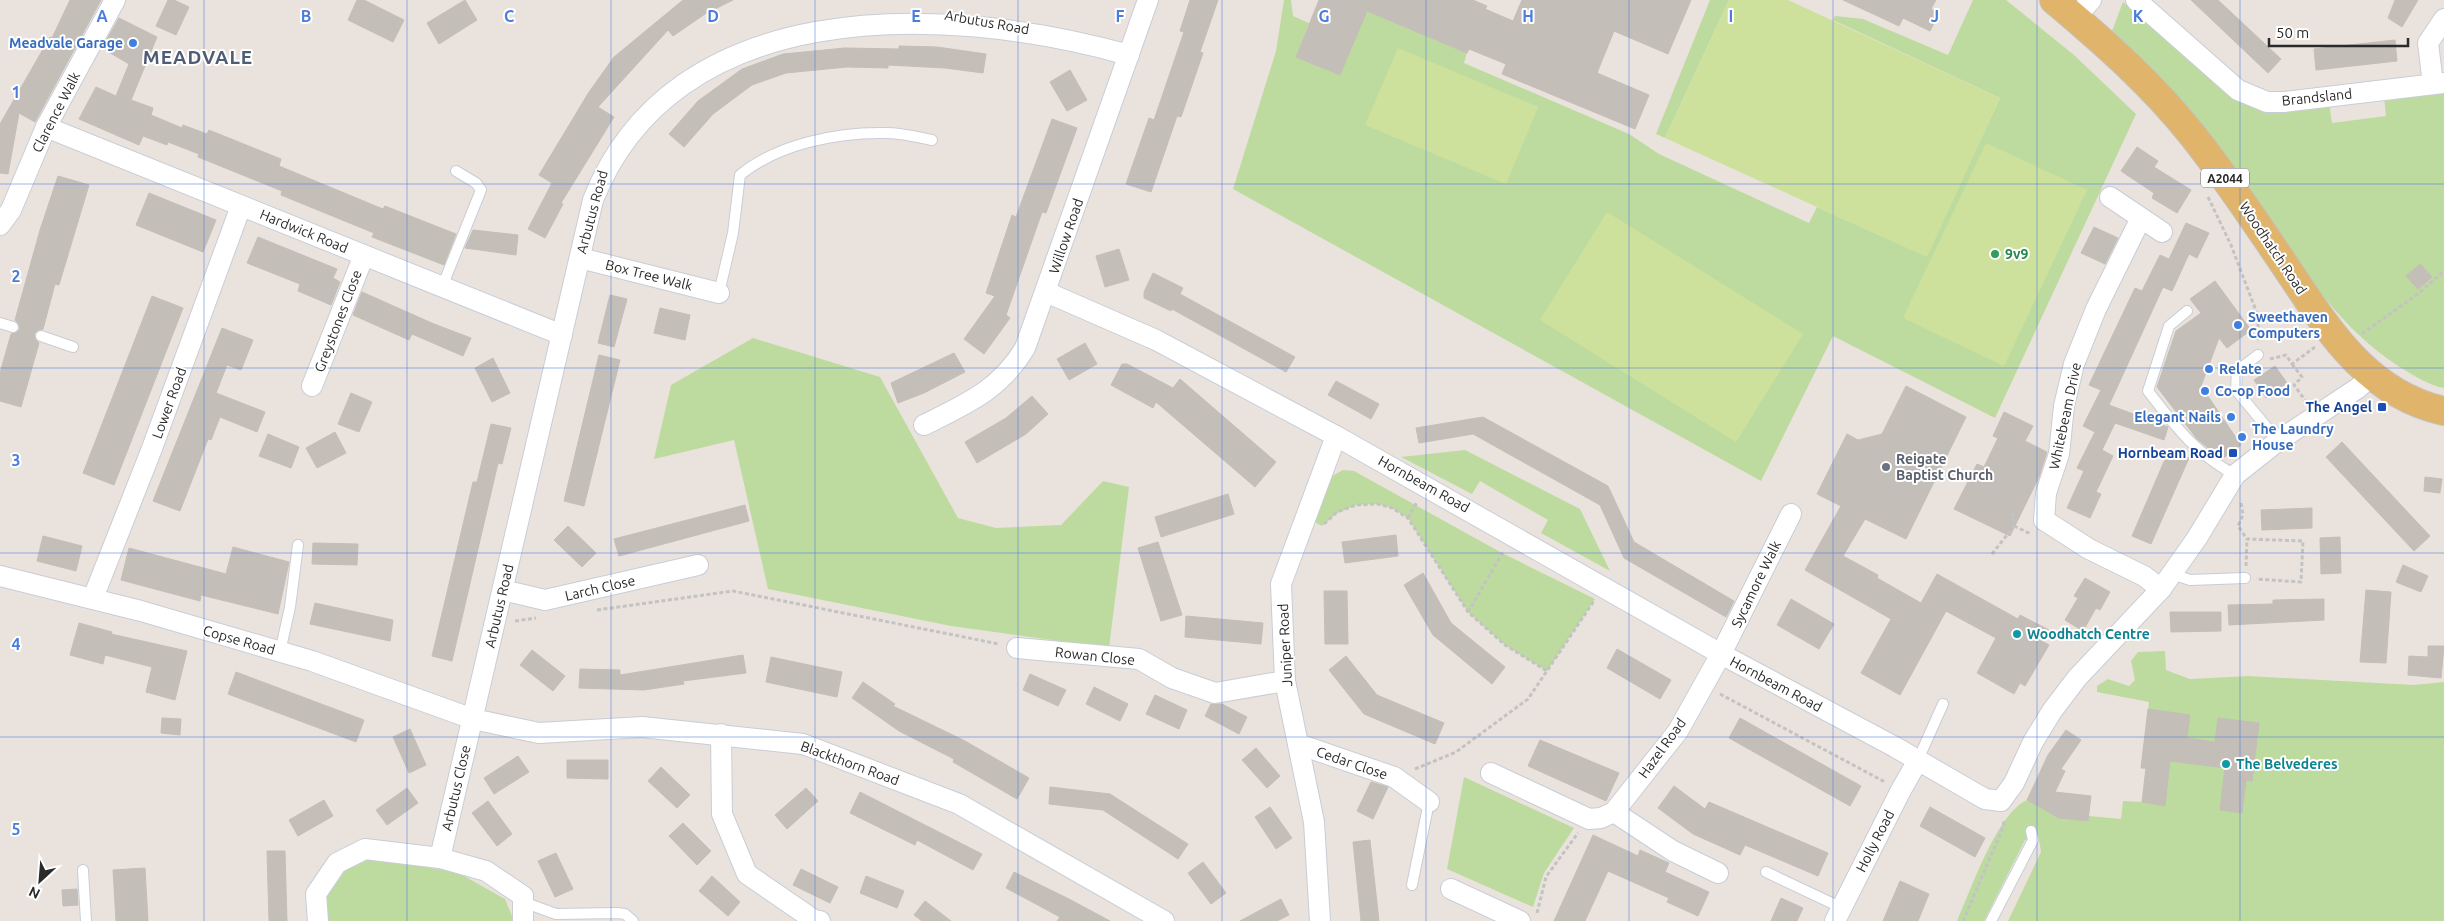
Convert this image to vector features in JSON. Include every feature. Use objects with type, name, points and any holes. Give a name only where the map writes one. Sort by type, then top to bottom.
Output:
[{"type":"main road","name":"Woodhatch Road","points":[[2054,0],[2083,9],[2099,37],[2152,89],[2193,136],[2233,189],[2322,323],[2350,357],[2372,375],[2410,399],[2444,411]]},
{"type":"street","name":"Clarence Walk","points":[[0,224],[11,210],[46,127],[115,0]]},
{"type":"street","name":"Willow Road","points":[[924,425],[986,392],[1010,371],[1025,348],[1148,0]]},
{"type":"street","name":"Brandsland","points":[[2136,0],[2238,90],[2259,99],[2284,102],[2438,84]]},
{"type":"street","name":"Arbutus Road","points":[[846,9],[925,12],[992,21],[1058,35],[1129,55]]},
{"type":"street","points":[[2438,84],[2428,43],[2444,19]]},
{"type":"street","name":"Arbutus Road","points":[[472,719],[593,200],[612,150],[641,105],[658,85],[686,61]]},
{"type":"street","name":"Hardwick Road","points":[[46,127],[562,335]]},
{"type":"street","points":[[2110,197],[2162,232]]},
{"type":"street","name":"Lower Road","points":[[93,598],[151,451],[241,206]]},
{"type":"street","name":"Whitebeam Drive","points":[[2141,218],[2096,309],[2074,364],[2064,406],[2059,454],[2046,493],[2044,520],[2069,537],[2144,576],[2167,581]]},
{"type":"street","name":"Greystones Close","points":[[312,386],[364,255]]},
{"type":"street","name":"Box Tree Walk","points":[[580,258],[719,293]]},
{"type":"street","name":"Hornbeam Road","points":[[1046,292],[1156,340],[1336,436],[1513,534],[1721,654],[1895,747],[1917,762],[1985,800],[2001,801]]},
{"type":"street","points":[[2001,801],[2014,783],[2033,742],[2052,712],[2077,678],[2167,581],[2235,474],[2278,442],[2358,388],[2372,375]]},
{"type":"street","name":"Juniper Road","points":[[1320,921],[1314,822],[1285,681],[1281,584],[1336,436]]},
{"type":"street","name":"Sycamore Walk","points":[[1721,654],[1791,514]]},
{"type":"street","name":"Larch Close","points":[[502,590],[545,600],[698,565]]},
{"type":"street","name":"Copse Road","points":[[0,576],[93,598],[312,661],[472,719]]},
{"type":"street","name":"Rowan Close","points":[[1017,648],[1139,659],[1172,678],[1215,693],[1285,681]]},
{"type":"street","name":"Hazel Road","points":[[1614,812],[1678,731],[1721,654]]},
{"type":"street","name":"Blackthorn Road","points":[[472,719],[540,733],[642,727],[803,744],[959,804],[1164,921]]},
{"type":"street","name":"Arbutus Close","points":[[440,858],[472,719]]},
{"type":"street","points":[[721,734],[722,814],[747,874],[814,920],[820,921]]},
{"type":"street","name":"Cedar Close","points":[[1298,744],[1394,777],[1429,802]]},
{"type":"street","name":"Holly Road","points":[[1838,914],[1900,790],[1917,762]]},
{"type":"street","points":[[1491,773],[1588,819],[1602,818],[1614,812],[1673,851],[1718,873]]},
{"type":"street","points":[[318,921],[316,894],[337,863],[365,849],[440,858],[486,871],[523,896],[523,912]]},
{"type":"street","points":[[1451,889],[1520,921]]},
{"type":"lane","points":[[719,293],[733,233],[740,175],[752,165],[786,150],[839,136],[887,133],[932,140]]},
{"type":"lane","points":[[442,287],[481,190],[476,183],[456,171]]},
{"type":"lane","points":[[2187,311],[2169,326],[2148,391],[2186,439],[2215,464],[2235,474]]},
{"type":"lane","points":[[0,323],[13,327]]},
{"type":"lane","points":[[41,336],[73,347]]},
{"type":"lane","points":[[2258,355],[2237,371],[2236,390],[2278,442]]},
{"type":"lane","points":[[280,652],[290,607],[298,545]]},
{"type":"lane","points":[[2167,581],[2245,578]]},
{"type":"lane","points":[[1917,762],[1943,704]]},
{"type":"lane","points":[[1412,885],[1429,802]]},
{"type":"lane","points":[[1991,921],[2032,840],[2031,831]]},
{"type":"lane","points":[[82,870],[86,921]]},
{"type":"lane","points":[[1766,872],[1838,914]]},
{"type":"lane","points":[[523,912],[556,914],[617,913],[625,914],[633,921]]},
{"type":"path","points":[[2208,195],[2231,245],[2258,316],[2258,355],[2272,359],[2286,355],[2302,377],[2294,385],[2309,406]]},
{"type":"path","points":[[2357,337],[2419,293],[2444,271]]},
{"type":"path","points":[[2292,364],[2318,345]]},
{"type":"path","points":[[2235,474],[2243,514],[2238,526],[2247,539],[2245,578],[2301,582],[2303,541],[2247,539]]},
{"type":"path","points":[[1306,518],[1322,526],[1337,512],[1356,506],[1378,504],[1392,508],[1408,518],[1468,612],[1505,645],[1547,671]]},
{"type":"path","points":[[1992,554],[2014,526],[2012,509]]},
{"type":"path","points":[[2014,526],[2032,535]]},
{"type":"path","points":[[1468,612],[1513,534]]},
{"type":"path","points":[[1394,777],[1456,752],[1528,699],[1604,586]]},
{"type":"path","points":[[590,611],[733,591],[1017,648]]},
{"type":"path","points":[[494,624],[542,617]]},
{"type":"path","points":[[1704,685],[1900,790]]},
{"type":"path","points":[[1963,921],[2004,826],[2001,801]]},
{"type":"path","points":[[1536,921],[1546,877],[1588,819]]},
{"type":"green space","points":[[1284,0],[1291,0],[1293,16],[1309,23],[1296,57],[1340,75],[1359,30],[1350,4],[1467,53],[1464,63],[1629,134],[1659,154],[1809,223],[1817,207],[1926,256],[2000,98],[1833,20],[1835,16],[1863,19],[1948,55],[1973,0],[2006,0],[2074,55],[2136,114],[1995,418],[1833,336],[1761,481],[1233,189],[1276,51]]},
{"type":"green space","points":[[1710,0],[1729,0],[1665,138],[1656,134]]},
{"type":"green space","points":[[1729,0],[1788,0],[2000,98],[1927,257],[1665,138]]},
{"type":"green space","points":[[2123,2],[2240,102],[2264,108],[2329,102],[2332,123],[2386,116],[2384,97],[2444,91],[2444,388],[2428,383],[2413,375],[2373,347],[2346,322],[2321,294],[2202,124],[2165,83],[2112,31]]},
{"type":"green space","points":[[1398,48],[1538,107],[1506,184],[1365,125]]},
{"type":"green space","name":"9v9","points":[[1986,143],[2087,190],[2004,366],[1903,318]]},
{"type":"green space","points":[[1607,212],[1803,334],[1736,442],[1540,320]]},
{"type":"green space","points":[[753,338],[880,377],[958,518],[996,528],[1061,525],[1103,481],[1129,487],[1109,648],[951,626],[768,589],[734,440],[654,459],[671,385]]},
{"type":"green space","points":[[1465,450],[1580,509],[1610,571],[1541,533],[1548,520],[1480,481],[1472,494],[1401,457]]},
{"type":"green space","points":[[1343,470],[1354,471],[1502,553],[1595,599],[1547,671],[1505,645],[1468,612],[1408,518],[1392,508],[1378,504],[1356,505],[1337,513],[1322,526],[1313,521],[1332,476]]},
{"type":"green space","points":[[2165,651],[2166,670],[2190,679],[2249,676],[2414,685],[2444,682],[2444,921],[2008,921],[2041,852],[2039,839],[2025,840],[1984,921],[1957,921],[1995,836],[2005,820],[2027,800],[2059,818],[2088,821],[2089,816],[2121,819],[2123,801],[2142,802],[2146,769],[2141,768],[2149,702],[2097,692],[2097,686],[2108,679],[2129,686],[2135,680],[2131,661],[2138,652]]},
{"type":"green space","points":[[1464,777],[1574,828],[1544,873],[1533,907],[1447,869]]},
{"type":"green space","points":[[367,858],[457,872],[505,899],[514,921],[324,921],[323,902],[349,865]]},
{"type":"building","points":[[70,0],[101,0],[35,122],[19,113],[8,174],[0,173],[0,124],[50,37],[52,38]]},
{"type":"building","points":[[168,0],[174,0],[189,7],[176,35],[156,26]]},
{"type":"building","points":[[357,0],[364,0],[404,20],[393,42],[348,20]]},
{"type":"building","points":[[465,0],[477,20],[439,44],[427,23]]},
{"type":"building","points":[[683,0],[733,0],[705,14],[673,36],[668,30],[598,107],[614,117],[561,203],[563,204],[545,238],[528,229],[552,183],[539,175],[589,92],[614,57]]},
{"type":"building","points":[[1190,0],[1218,0],[1200,52],[1203,53],[1181,117],[1177,116],[1151,192],[1126,184],[1149,118],[1154,120],[1184,32],[1180,31]]},
{"type":"building","points":[[1319,0],[1473,0],[1487,6],[1485,9],[1513,21],[1522,0],[1691,0],[1668,54],[1614,31],[1597,73],[1649,95],[1635,129],[1502,74],[1506,64],[1469,49],[1467,53],[1367,11],[1340,75],[1296,57]]},
{"type":"building","points":[[1843,0],[1936,0],[1931,9],[1939,13],[1930,31],[1903,18],[1899,26]]},
{"type":"building","points":[[2191,0],[2218,0],[2281,59],[2268,73]]},
{"type":"building","points":[[2395,0],[2418,0],[2402,27],[2388,18]]},
{"type":"building","points":[[119,18],[157,37],[131,100],[153,108],[151,115],[182,128],[183,125],[207,134],[209,130],[281,159],[279,166],[383,209],[385,206],[456,234],[444,265],[372,237],[374,233],[281,195],[282,191],[198,157],[199,154],[168,142],[167,145],[143,136],[139,145],[79,119],[96,87],[116,96],[129,64],[102,48]]},
{"type":"building","points":[[2395,40],[2397,61],[2316,70],[2314,49]]},
{"type":"building","points":[[899,46],[937,47],[986,54],[983,73],[945,68],[888,65],[888,68],[847,67],[786,73],[752,85],[713,114],[684,147],[669,134],[698,101],[742,69],[783,54],[845,48],[899,49]]},
{"type":"building","points":[[1070,70],[1087,100],[1067,111],[1050,82]]},
{"type":"building","points":[[1052,119],[1077,128],[1046,213],[1042,212],[1006,315],[1010,318],[984,354],[964,339],[995,296],[986,293],[1012,215],[1016,217]]},
{"type":"building","points":[[2137,147],[2158,161],[2154,167],[2191,190],[2177,213],[2152,198],[2154,193],[2121,171]]},
{"type":"building","points":[[58,176],[89,185],[59,285],[55,284],[43,329],[34,334],[39,343],[21,407],[0,401],[0,373],[11,334],[20,329],[15,320],[40,230]]},
{"type":"building","points":[[149,193],[216,220],[203,252],[136,225]]},
{"type":"building","points":[[2186,223],[2209,233],[2197,258],[2189,254],[2172,291],[2163,287],[2109,405],[2168,427],[2164,440],[2115,423],[2102,450],[2113,456],[2096,492],[2101,494],[2090,518],[2067,508],[2084,471],[2077,468],[2095,432],[2083,426],[2101,390],[2089,385],[2135,288],[2142,291],[2160,255],[2169,259]]},
{"type":"building","points":[[2094,227],[2118,238],[2105,264],[2081,253]]},
{"type":"building","points":[[473,230],[518,235],[516,255],[465,248]]},
{"type":"building","points":[[258,237],[337,269],[333,278],[340,282],[331,305],[298,291],[300,284],[247,263]]},
{"type":"building","points":[[1119,249],[1129,280],[1105,287],[1096,256]]},
{"type":"building","points":[[2420,264],[2432,277],[2418,289],[2406,276]]},
{"type":"building","points":[[1153,273],[1183,288],[1180,294],[1295,357],[1286,372],[1172,309],[1171,311],[1144,298],[1144,292]]},
{"type":"building","points":[[2215,281],[2251,330],[2227,348],[2219,338],[2201,386],[2241,445],[2222,459],[2197,439],[2157,387],[2176,331],[2201,313],[2190,299]]},
{"type":"building","points":[[362,292],[471,338],[463,356],[412,334],[409,340],[353,315]]},
{"type":"building","points":[[610,295],[627,299],[614,347],[598,343]]},
{"type":"building","points":[[152,296],[183,308],[114,485],[83,473]]},
{"type":"building","points":[[660,308],[690,315],[685,340],[654,333]]},
{"type":"building","points":[[222,328],[253,340],[241,370],[227,365],[216,393],[265,412],[257,432],[220,417],[211,440],[208,439],[180,511],[153,501]]},
{"type":"building","points":[[1085,343],[1097,364],[1069,380],[1057,359]]},
{"type":"building","points":[[954,353],[965,372],[924,393],[898,403],[891,383]]},
{"type":"building","points":[[599,355],[620,360],[584,506],[564,501]]},
{"type":"building","points":[[493,358],[510,393],[492,402],[475,368]]},
{"type":"building","points":[[1122,364],[1127,364],[1173,388],[1180,379],[1276,462],[1255,487],[1156,402],[1153,408],[1111,385]]},
{"type":"building","points":[[2275,366],[2287,383],[2266,398],[2254,380]]},
{"type":"building","points":[[1336,381],[1379,404],[1371,419],[1328,395]]},
{"type":"building","points":[[1906,386],[1966,417],[1906,539],[1865,519],[1843,556],[1878,575],[1877,578],[1921,603],[1937,574],[2018,619],[2020,615],[2049,630],[2042,641],[2049,645],[2025,686],[2020,683],[2014,694],[1977,673],[1996,638],[1946,611],[1900,695],[1861,673],[1891,619],[1805,570],[1841,506],[1817,494],[1847,434],[1858,440],[1882,434]]},
{"type":"building","points":[[351,393],[372,402],[359,432],[338,424]]},
{"type":"building","points":[[1032,396],[1048,414],[1026,434],[977,463],[965,442],[1006,418]]},
{"type":"building","points":[[2004,412],[2033,426],[2025,441],[2047,452],[2039,477],[2010,536],[1954,509],[1977,464],[1984,467],[1998,438],[1993,436]]},
{"type":"building","points":[[1483,417],[1608,486],[1634,542],[1734,601],[1726,617],[1624,558],[1600,505],[1473,434],[1419,443],[1416,428]]},
{"type":"building","points":[[491,424],[511,428],[502,464],[498,463],[452,661],[432,656],[473,482],[477,482]]},
{"type":"building","points":[[335,432],[346,453],[317,468],[306,448]]},
{"type":"building","points":[[268,434],[299,447],[291,468],[259,456]]},
{"type":"building","points":[[2342,442],[2430,536],[2414,551],[2326,457]]},
{"type":"building","points":[[2169,450],[2189,458],[2151,544],[2132,536]]},
{"type":"building","points":[[2425,477],[2442,479],[2440,493],[2424,491]]},
{"type":"building","points":[[1228,494],[1234,514],[1161,537],[1155,517]]},
{"type":"building","points":[[745,505],[749,521],[619,556],[614,539]]},
{"type":"building","points":[[2312,508],[2312,528],[2262,530],[2261,510]]},
{"type":"building","points":[[568,526],[596,553],[582,567],[554,540]]},
{"type":"building","points":[[1396,535],[1398,556],[1345,563],[1342,542]]},
{"type":"building","points":[[43,536],[82,546],[76,571],[37,561]]},
{"type":"building","points":[[2340,537],[2341,573],[2321,574],[2320,538]]},
{"type":"building","points":[[1158,542],[1182,615],[1161,621],[1138,548]]},
{"type":"building","points":[[313,543],[358,544],[357,565],[312,564]]},
{"type":"building","points":[[233,547],[289,562],[278,614],[201,595],[200,601],[121,580],[129,548],[226,574]]},
{"type":"building","points":[[2403,565],[2428,576],[2421,592],[2396,582]]},
{"type":"building","points":[[1423,573],[1451,623],[1505,667],[1492,684],[1433,635],[1404,585]]},
{"type":"building","points":[[2085,578],[2110,592],[2100,610],[2096,608],[2083,631],[2065,620],[2078,598],[2074,596]]},
{"type":"building","points":[[2366,590],[2391,592],[2386,663],[2360,662]]},
{"type":"building","points":[[1324,591],[1347,591],[1348,644],[1325,644]]},
{"type":"building","points":[[1791,599],[1834,624],[1819,649],[1777,625]]},
{"type":"building","points":[[2324,599],[2324,620],[2229,625],[2228,605],[2273,604],[2273,600]]},
{"type":"building","points":[[315,603],[393,620],[390,641],[310,624]]},
{"type":"building","points":[[2170,612],[2221,612],[2221,631],[2171,632]]},
{"type":"building","points":[[1186,616],[1263,623],[1261,644],[1185,637]]},
{"type":"building","points":[[79,623],[112,632],[111,634],[187,651],[175,700],[146,692],[152,667],[105,655],[103,664],[70,655]]},
{"type":"building","points":[[2428,646],[2444,646],[2441,678],[2408,675],[2409,656],[2428,657]]},
{"type":"building","points":[[1617,649],[1671,680],[1660,699],[1607,668]]},
{"type":"building","points":[[532,650],[565,676],[553,691],[520,665]]},
{"type":"building","points":[[743,655],[746,673],[683,681],[684,684],[644,690],[579,688],[580,669],[620,670],[620,675]]},
{"type":"building","points":[[1346,656],[1377,695],[1444,723],[1435,744],[1364,714],[1329,670]]},
{"type":"building","points":[[771,657],[842,672],[837,697],[766,682]]},
{"type":"building","points":[[236,672],[364,720],[356,742],[228,694]]},
{"type":"building","points":[[1030,674],[1066,690],[1058,706],[1023,690]]},
{"type":"building","points":[[863,682],[895,704],[893,706],[965,741],[1029,778],[1017,799],[953,762],[954,759],[899,731],[852,698]]},
{"type":"building","points":[[1094,687],[1128,704],[1120,721],[1086,704]]},
{"type":"building","points":[[1155,695],[1187,710],[1179,729],[1146,714]]},
{"type":"building","points":[[1211,704],[1222,704],[1247,717],[1239,734],[1205,716]]},
{"type":"building","name":"The Belvederes","points":[[2148,709],[2190,715],[2187,738],[2215,742],[2218,718],[2259,723],[2252,781],[2246,780],[2242,813],[2220,810],[2225,768],[2170,761],[2165,806],[2142,802],[2146,768],[2141,768]]},
{"type":"building","points":[[162,718],[181,719],[180,735],[161,733]]},
{"type":"building","points":[[1740,718],[1861,786],[1850,806],[1729,738]]},
{"type":"building","points":[[410,729],[426,765],[409,773],[393,737]]},
{"type":"building","points":[[2066,730],[2081,740],[2061,769],[2065,771],[2055,792],[2091,796],[2088,821],[2059,818],[2027,800],[2048,755]]},
{"type":"building","points":[[1540,740],[1619,773],[1606,801],[1528,766]]},
{"type":"building","points":[[1256,748],[1280,776],[1267,788],[1242,760]]},
{"type":"building","points":[[518,756],[529,772],[494,794],[484,778]]},
{"type":"building","points":[[567,760],[608,760],[608,779],[567,778]]},
{"type":"building","points":[[661,767],[690,795],[677,808],[648,781]]},
{"type":"building","points":[[1371,782],[1388,787],[1373,819],[1357,811]]},
{"type":"building","points":[[1674,786],[1705,809],[1709,802],[1828,853],[1818,876],[1745,845],[1740,855],[1693,834],[1658,808]]},
{"type":"building","points":[[1050,787],[1110,794],[1188,844],[1178,859],[1103,810],[1049,804]]},
{"type":"building","points":[[407,788],[418,803],[387,825],[376,810]]},
{"type":"building","points":[[806,788],[818,801],[787,829],[775,815]]},
{"type":"building","points":[[860,792],[982,854],[973,870],[917,840],[915,845],[850,813]]},
{"type":"building","points":[[324,800],[333,816],[298,836],[289,820]]},
{"type":"building","points":[[488,801],[512,834],[497,846],[472,813]]},
{"type":"building","points":[[1270,807],[1292,838],[1276,849],[1255,817]]},
{"type":"building","points":[[1930,807],[1985,838],[1975,857],[1920,826]]},
{"type":"building","points":[[683,823],[711,851],[697,865],[669,836]]},
{"type":"building","points":[[1593,835],[1638,856],[1640,850],[1669,863],[1665,872],[1709,892],[1698,916],[1667,902],[1669,898],[1608,871],[1585,921],[1554,921]]},
{"type":"building","points":[[1370,840],[1379,921],[1361,921],[1353,842]]},
{"type":"building","points":[[267,851],[285,851],[287,921],[269,921]]},
{"type":"building","points":[[556,853],[573,889],[555,897],[538,861]]},
{"type":"building","points":[[1203,862],[1226,893],[1211,904],[1188,873]]},
{"type":"building","points":[[145,868],[148,921],[116,921],[113,870]]},
{"type":"building","points":[[801,869],[838,887],[830,903],[793,885]]},
{"type":"building","points":[[1014,872],[1110,921],[1057,921],[1060,917],[1006,888]]},
{"type":"building","points":[[712,876],[740,902],[728,916],[699,891]]},
{"type":"building","points":[[866,876],[904,891],[897,908],[860,893]]},
{"type":"building","points":[[1900,881],[1929,894],[1918,921],[1883,921]]},
{"type":"building","points":[[77,889],[78,905],[63,906],[62,890]]},
{"type":"building","points":[[1781,898],[1803,908],[1797,921],[1771,921]]},
{"type":"building","points":[[1281,899],[1289,915],[1277,921],[1240,921]]},
{"type":"building","points":[[925,901],[951,921],[922,921],[914,915]]},
{"type":"place","name":"Meadvale Garage","points":[[133,43]]},
{"type":"place","name":"9v9","points":[[1995,254]]},
{"type":"place","name":"Sweethaven Computers","points":[[2238,325]]},
{"type":"place","name":"Relate","points":[[2209,369]]},
{"type":"place","name":"Co-op Food","points":[[2205,391]]},
{"type":"place","name":"The Angel","points":[[2382,407]]},
{"type":"place","name":"Elegant Nails","points":[[2231,417]]},
{"type":"place","name":"The Laundry House","points":[[2242,437]]},
{"type":"place","name":"Hornbeam Road","points":[[2233,453]]},
{"type":"place","name":"Reigate Baptist Church","points":[[1886,467]]},
{"type":"place","name":"Woodhatch Centre","points":[[2017,634]]},
{"type":"place","name":"The Belvederes","points":[[2226,764]]},
{"type":"district","name":"MEADVALE","points":[[198,57]]}]
